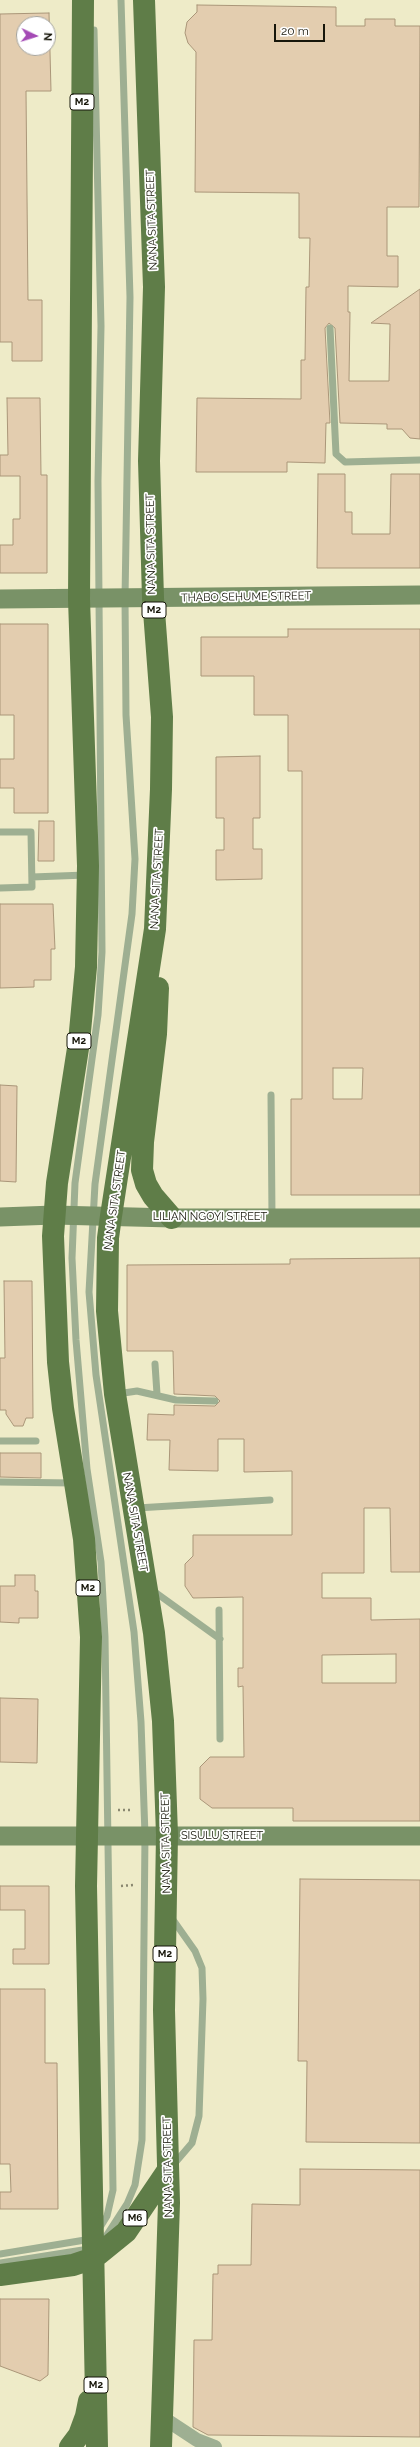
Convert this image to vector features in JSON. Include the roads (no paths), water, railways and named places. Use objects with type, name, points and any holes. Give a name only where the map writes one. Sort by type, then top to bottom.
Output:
[{"type":"main road","name":"M2","points":[[83,0],[89,599],[88,875],[84,998],[63,1215],[58,1362],[87,1568],[91,1637],[86,1835],[97,2447]]},
{"type":"main road","name":"NANA SITA STREET","points":[[144,0],[154,287],[149,461],[153,598],[162,717],[155,929],[102,1216],[108,1238],[107,1310],[109,1348],[133,1508],[147,1586],[163,1721],[167,1836],[164,2010],[168,2170],[161,2447]]},
{"type":"main road","points":[[155,929],[158,970],[156,1034],[143,1142],[142,1170],[146,1184],[153,1196],[172,1218]]},
{"type":"main road","name":"M6","points":[[0,2276],[73,2265],[94,2248],[126,2232],[168,2170]]},
{"type":"main road","points":[[70,2447],[79,2434],[86,2416],[95,2322]]},
{"type":"street","name":"THABO SEHUME STREET","points":[[0,600],[420,595]]},
{"type":"street","name":"LILIAN NGOYI STREET","points":[[0,1217],[63,1215],[172,1218],[420,1218]]},
{"type":"street","name":"SISULU STREET","points":[[0,1836],[420,1836]]},
{"type":"street","points":[[162,2417],[197,2440],[215,2447]]},
{"type":"lane","points":[[0,2263],[94,2248],[108,2234],[127,2204],[135,2185],[142,2140],[143,1885],[145,1835],[141,1722],[134,1632],[108,1464],[89,1310],[102,1216],[117,1033],[134,889],[133,822],[126,715],[125,598],[130,297],[121,0]]},
{"type":"lane","points":[[93,24],[101,326],[89,599],[102,952],[98,1015],[75,1183],[63,1215],[87,1469],[101,1577],[105,1637],[113,2190],[106,2216],[94,2248]]},
{"type":"lane","points":[[330,328],[336,454],[345,462],[420,460]]},
{"type":"lane","points":[[0,832],[30,832],[32,877],[32,887],[0,888]]},
{"type":"lane","points":[[32,877],[88,875]]},
{"type":"lane","points":[[271,1096],[272,1218]]},
{"type":"lane","points":[[155,1364],[157,1394]]},
{"type":"lane","points":[[115,1394],[137,1391],[157,1394],[176,1400],[215,1401]]},
{"type":"lane","points":[[0,1441],[36,1441]]},
{"type":"lane","points":[[0,1482],[75,1483]]},
{"type":"lane","points":[[133,1508],[270,1500]]},
{"type":"lane","points":[[147,1586],[220,1639]]},
{"type":"lane","points":[[219,1610],[220,1739]]},
{"type":"lane","points":[[166,1911],[195,1951],[202,1968],[203,1999],[199,2116],[192,2142],[168,2170]]},
{"type":"lane","points":[[0,2254],[94,2248]]}]
